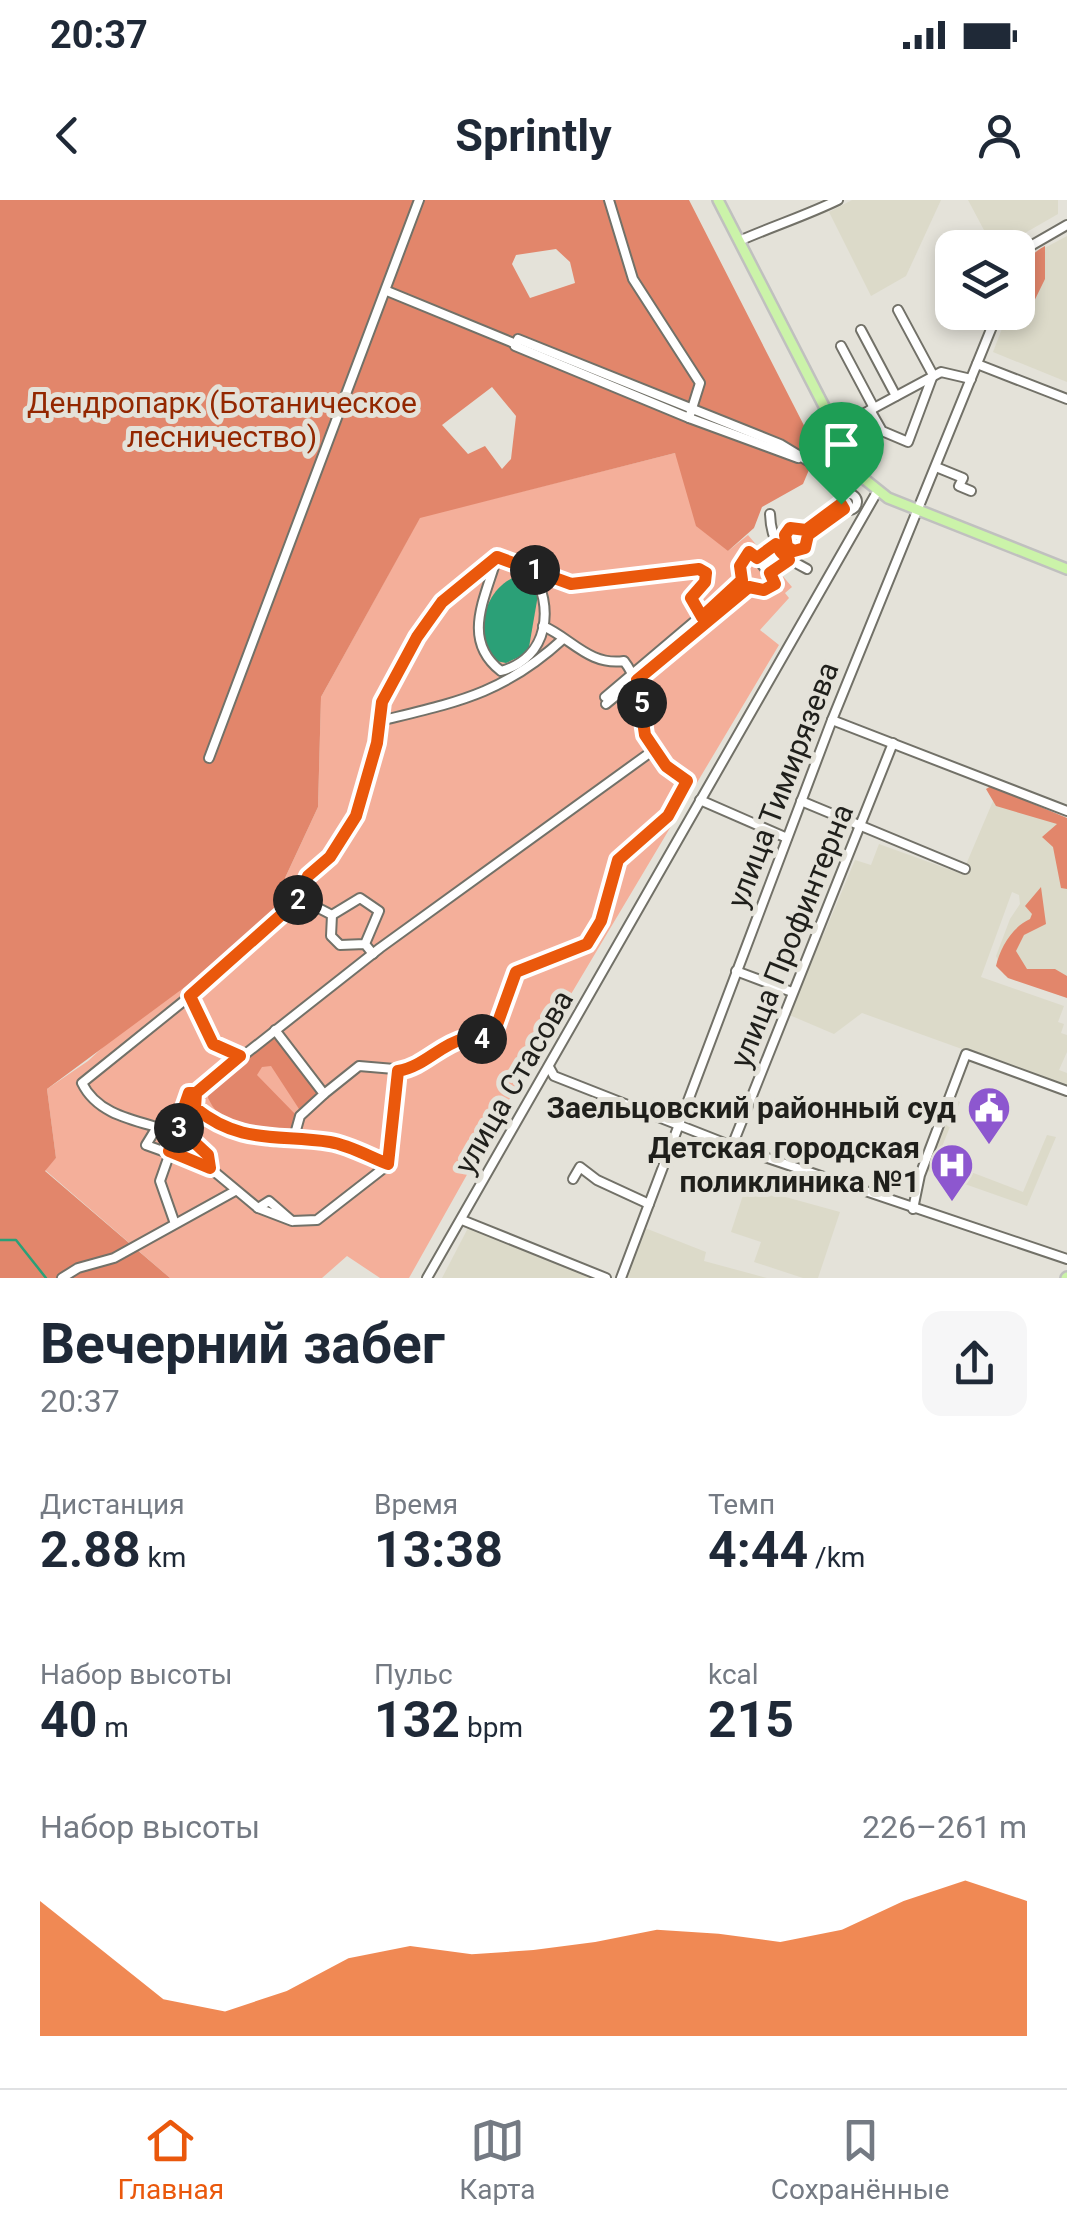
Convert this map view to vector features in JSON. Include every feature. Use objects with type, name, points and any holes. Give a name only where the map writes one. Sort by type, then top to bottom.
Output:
[{"type":"main road","points":[[718,200],[863,478],[877,492],[1067,569]]},
{"type":"street","points":[[209,758],[419,200]]},
{"type":"street","points":[[609,200],[634,279],[700,383],[691,414]]},
{"type":"street","points":[[739,241],[773,226],[794,223],[838,200]]},
{"type":"street","points":[[1035,244],[1067,226]]},
{"type":"street","points":[[387,291],[691,414],[780,444],[813,464]]},
{"type":"street","points":[[898,310],[934,375]]},
{"type":"street","points":[[861,330],[896,396]]},
{"type":"street","name":"улица Тимирязева","points":[[621,1278],[832,720],[991,330]]},
{"type":"street","points":[[841,346],[882,431],[908,442],[934,375]]},
{"type":"street","points":[[977,364],[1067,399]]},
{"type":"street","points":[[835,428],[934,375],[950,372],[971,379]]},
{"type":"street","points":[[936,467],[963,478],[959,486],[970,491]]},
{"type":"street","name":"улица Стасова","points":[[427,1278],[877,492]]},
{"type":"street","points":[[746,584],[742,559],[751,551],[802,550],[807,533],[844,498],[851,510],[859,504]]},
{"type":"street","points":[[635,676],[746,584],[771,587],[776,582],[770,550],[770,514]]},
{"type":"street","points":[[770,550],[787,531],[798,527],[807,533]]},
{"type":"street","points":[[770,550],[806,569]]},
{"type":"street","points":[[497,557],[571,584],[699,569],[706,573],[705,582],[691,598],[702,617]]},
{"type":"street","points":[[497,557],[478,640],[484,658],[501,671],[506,684]]},
{"type":"street","points":[[398,1071],[388,1164],[318,1220],[292,1221],[269,1201],[258,1208],[210,1168],[146,1145],[158,1127],[123,1118],[90,1100],[82,1083],[190,996],[299,898],[308,876],[330,857],[356,816],[382,702],[442,602],[497,557]]},
{"type":"street","points":[[772,572],[789,560]]},
{"type":"street","points":[[501,671],[526,660],[542,626],[546,596],[531,568]]},
{"type":"street","points":[[606,700],[746,584]]},
{"type":"street","points":[[292,1141],[300,1116],[360,1066],[398,1071],[432,1058],[461,1040],[482,1039],[494,1033],[516,972],[587,944],[601,921],[618,860],[668,816],[687,781],[666,766],[645,735],[635,676],[624,661],[612,663],[574,650],[542,626]]},
{"type":"street","points":[[380,721],[461,701],[506,684],[563,639]]},
{"type":"street","points":[[832,720],[1067,811]]},
{"type":"street","name":"улица Профинтерна","points":[[732,1146],[893,744]]},
{"type":"street","points":[[174,1221],[160,1181],[189,1093],[196,1093],[373,954],[655,749]]},
{"type":"street","points":[[700,800],[788,838]]},
{"type":"street","points":[[801,801],[965,869]]},
{"type":"street","points":[[299,898],[332,915]]},
{"type":"street","points":[[332,915],[360,898],[375,905],[377,923],[365,944]]},
{"type":"street","points":[[332,915],[333,942],[365,944],[373,954]]},
{"type":"street","points":[[736,971],[792,992]]},
{"type":"street","points":[[190,996],[213,1044],[240,1056]]},
{"type":"street","points":[[276,1030],[324,1094]]},
{"type":"street","points":[[913,1209],[920,1175],[966,1054],[1067,1091]]},
{"type":"street","points":[[549,1067],[554,1076],[568,1083],[678,1126],[1067,1260]]},
{"type":"street","points":[[196,1093],[195,1108],[210,1120],[253,1137],[332,1142],[388,1164]]},
{"type":"street","points":[[179,1128],[208,1155],[210,1168]]},
{"type":"street","points":[[573,1179],[580,1167],[597,1180],[648,1204]]},
{"type":"street","points":[[62,1278],[114,1258],[235,1190]]},
{"type":"street","points":[[462,1220],[606,1278]]},
{"type":"shaded area","points":[[852,200],[941,200],[906,276],[871,296],[829,212]]},
{"type":"shaded area","points":[[968,200],[1058,200],[1058,214],[1030,230],[984,230]]},
{"type":"shaded area","points":[[1067,236],[1067,382],[993,352],[1001,330],[1035,330],[1035,263],[1039,251]]},
{"type":"shaded area","points":[[675,453],[728,551],[748,535],[792,587],[785,593],[789,598],[760,630],[779,645],[524,1073],[409,1278],[380,1278],[347,1256],[322,1278],[170,1278],[45,1170],[56,1158],[47,1089],[88,1061],[285,878],[318,807],[321,697],[420,517]]},
{"type":"shaded area","points":[[517,576],[532,576],[539,589],[528,653],[506,663],[491,660],[484,636],[486,612],[497,590]]},
{"type":"shaded area","points":[[996,794],[1067,822],[1067,996],[1004,975],[996,956],[1020,904],[1019,895],[1012,892],[981,977],[1064,1006],[1058,1022],[1064,1024],[1061,1033],[1067,1035],[1067,1052],[1059,1070],[1067,1073],[1067,1087],[862,1013],[834,1034],[787,1014],[816,940],[823,936],[855,860],[871,865],[879,844],[962,874]]},
{"type":"shaded area","points":[[952,1099],[960,1102],[937,1159],[1023,1192],[1047,1135],[1056,1137],[1027,1206],[925,1170]]},
{"type":"shaded area","points":[[746,1186],[840,1212],[818,1278],[803,1278],[754,1262],[761,1242],[731,1232]]},
{"type":"shaded area","points":[[468,1228],[496,1238],[593,1278],[442,1278]]},
{"type":"shaded area","points":[[645,1228],[706,1252],[704,1261],[767,1278],[626,1278]]},
{"type":"green space","name":"Дендропарк (Ботаническое лесничество)","points":[[0,200],[689,200],[817,451],[803,484],[762,507],[754,528],[728,551],[696,526],[675,453],[420,518],[321,697],[318,807],[285,878],[286,906],[220,961],[47,1089],[56,1158],[45,1171],[170,1278],[0,1278]],"holes":[[[556,249],[570,262],[575,283],[530,298],[512,264],[516,255]],[[492,387],[516,416],[511,459],[502,469],[485,446],[468,454],[442,425]]]},
{"type":"green space","points":[[1045,246],[1045,279],[1035,299],[1035,253]]},
{"type":"green space","points":[[991,786],[1067,818],[1067,889],[1061,888],[1053,847],[1042,837],[1057,824],[996,806],[986,789]]},
{"type":"green space","points":[[1041,887],[1046,924],[1024,935],[1016,951],[1027,969],[1055,969],[1067,976],[1067,998],[1008,978],[996,966],[1008,939],[1030,919],[1032,914],[1025,906]]},
{"type":"green space","points":[[276,1037],[320,1094],[301,1112],[271,1066],[262,1067],[257,1075],[297,1116],[290,1138],[232,1125],[208,1098],[209,1089]]},
{"type":"waterway","points":[[0,1240],[16,1240],[46,1278]]},
{"type":"place","name":"Заельцовский районный суд","points":[[989,1146]]},
{"type":"place","name":"Детская городская поликлиника №1","points":[[952,1203]]},
{"type":"route","points":[[841,504],[806,530],[790,528],[785,535],[787,547],[781,552],[776,544],[757,558],[749,552],[740,566],[742,580],[702,617],[691,598],[705,582],[706,573],[699,569],[571,584],[497,557],[442,602],[417,637],[394,687],[382,702],[377,743],[356,816],[330,857],[308,876],[298,900],[190,996],[213,1044],[240,1056],[196,1093],[189,1093],[179,1128],[208,1155],[210,1168],[169,1151],[189,1093],[194,1093],[196,1093],[195,1108],[231,1130],[286,1142],[332,1142],[388,1164],[398,1071],[413,1068],[461,1040],[482,1039],[494,1033],[499,1029],[516,972],[587,944],[601,921],[613,868],[668,816],[687,781],[666,766],[645,735],[641,686],[637,680],[749,587],[764,590],[775,584],[770,573],[789,560],[781,552],[784,549],[787,547],[794,551],[805,548],[808,535],[844,509],[841,504]]}]
